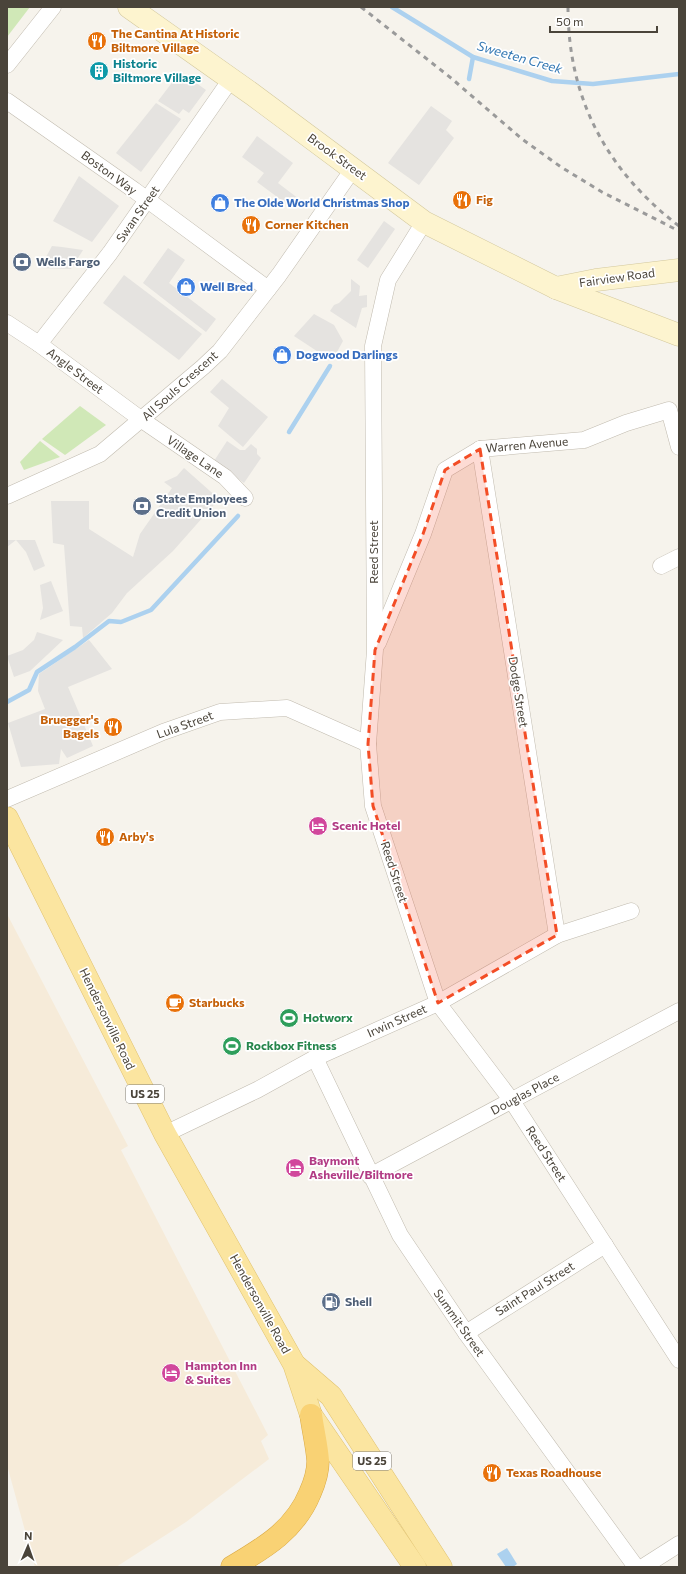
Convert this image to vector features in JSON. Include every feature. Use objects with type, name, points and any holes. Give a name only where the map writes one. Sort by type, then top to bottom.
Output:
[{"type":"highway","points":[[232,1567],[275,1540],[293,1522],[305,1505],[314,1484],[318,1461],[310,1415]]},
{"type":"main road","name":"Brook Street","points":[[129,7],[231,79],[424,222],[556,288],[679,335]]},
{"type":"main road","name":"Fairview Road","points":[[556,288],[596,280],[679,270]]},
{"type":"main road","name":"Hendersonville Road","points":[[7,818],[164,1134],[294,1364],[310,1415],[415,1567]]},
{"type":"main road","name":"Hendersonville Road","points":[[294,1364],[331,1396],[440,1567]]},
{"type":"street","points":[[7,65],[53,7]]},
{"type":"street","name":"Swan Street","points":[[39,344],[95,274],[231,79]]},
{"type":"street","name":"Boston Way","points":[[7,101],[268,289]]},
{"type":"street","name":"All Souls Crescent","points":[[7,496],[100,454],[142,420],[220,350],[268,289],[322,216],[354,169]]},
{"type":"street","name":"Reed Street","points":[[424,222],[388,280],[373,346],[375,650],[368,744],[373,806],[438,1003],[512,1101],[679,1360]]},
{"type":"street","name":"Angle Street","points":[[7,323],[39,344],[142,420]]},
{"type":"street","name":"Warren Avenue","points":[[375,650],[423,534],[445,470],[480,449],[584,440],[626,423],[669,410],[679,447]]},
{"type":"street","name":"Village Lane","points":[[142,420],[225,477],[245,498]]},
{"type":"street","name":"Dodge Street","points":[[480,449],[557,936]]},
{"type":"street","points":[[661,566],[679,557]]},
{"type":"street","name":"Lula Street","points":[[7,799],[163,732],[220,712],[287,708],[368,744]]},
{"type":"street","name":"Irwin Street","points":[[164,1134],[257,1090],[315,1058],[438,1003],[557,936],[631,911]]},
{"type":"street","name":"Douglas Place","points":[[370,1176],[679,1011]]},
{"type":"street","name":"Summit Street","points":[[315,1058],[370,1176],[400,1235],[466,1333],[636,1567]]},
{"type":"street","name":"Saint Paul Street","points":[[466,1333],[605,1245]]},
{"type":"street","points":[[643,1567],[679,1544]]},
{"type":"highlighted area","points":[[480,449],[557,935],[438,1003],[373,806],[368,744],[375,650],[423,534],[445,470]]},
{"type":"shaded area","points":[[185,75],[206,90],[189,113],[183,109],[179,114],[158,101],[174,80],[179,83]]},
{"type":"shaded area","points":[[156,103],[181,119],[141,172],[116,153]]},
{"type":"shaded area","points":[[431,106],[452,121],[446,130],[454,138],[419,185],[388,163]]},
{"type":"shaded area","points":[[257,136],[293,163],[278,183],[299,199],[292,208],[257,182],[264,173],[242,157]]},
{"type":"shaded area","points":[[79,176],[119,206],[92,242],[53,221]]},
{"type":"shaded area","points":[[384,221],[395,229],[368,268],[357,260]]},
{"type":"shaded area","points":[[52,246],[83,250],[71,269],[40,268]]},
{"type":"shaded area","points":[[168,248],[185,260],[169,283],[216,319],[206,332],[143,283]]},
{"type":"shaded area","points":[[124,275],[202,334],[179,360],[103,303]]},
{"type":"shaded area","points":[[351,279],[360,286],[359,296],[367,295],[367,307],[362,308],[356,328],[330,311],[334,305],[339,303],[351,291]]},
{"type":"shaded area","points":[[314,314],[334,325],[343,341],[332,361],[294,336]]},
{"type":"shaded area","points":[[222,379],[268,417],[243,447],[218,426],[229,408],[210,392]]},
{"type":"shaded area","points":[[227,441],[240,450],[245,450],[251,444],[257,449],[257,454],[261,458],[244,483],[214,461]]},
{"type":"shaded area","points":[[184,468],[219,499],[173,551],[127,593],[112,613],[83,638],[82,627],[70,626],[64,545],[53,543],[51,501],[89,501],[89,529],[133,557],[140,534],[172,488],[164,482],[177,476]]},
{"type":"shaded area","points":[[7,540],[16,540],[7,547]]},
{"type":"shaded area","points":[[16,540],[35,540],[45,566],[34,571],[26,552]]},
{"type":"shaded area","points":[[51,581],[63,611],[40,620],[43,608],[40,585]]},
{"type":"shaded area","points":[[37,632],[63,640],[30,671],[14,677],[7,656],[23,650],[34,640]]},
{"type":"shaded area","points":[[89,640],[112,669],[68,687],[93,746],[67,758],[61,749],[59,764],[21,767],[8,723],[45,709],[38,691],[39,674]]},
{"type":"shaded area","points":[[7,914],[128,1146],[121,1150],[268,1435],[261,1441],[269,1459],[186,1522],[116,1567],[35,1567],[7,1465]]},
{"type":"green space","points":[[7,7],[30,7],[7,37]]},
{"type":"green space","points":[[80,406],[106,425],[65,455],[42,439]]},
{"type":"green space","points":[[40,441],[60,457],[24,470],[20,462]]},
{"type":"water","points":[[507,1548],[517,1564],[513,1567],[506,1567],[497,1554]]},
{"type":"waterway","name":"Sweeten Creek","points":[[392,7],[473,57],[552,81],[593,84],[679,74]]},
{"type":"waterway","points":[[469,79],[473,57]]},
{"type":"waterway","points":[[289,432],[330,366]]},
{"type":"waterway","points":[[7,702],[29,690],[37,672],[75,647],[109,621],[121,622],[151,610],[238,516]]},
{"type":"railway","points":[[361,7],[451,78],[522,139],[561,167],[602,192],[679,231]]},
{"type":"railway","points":[[568,7],[570,41],[575,72],[584,102],[596,130],[612,157],[631,182],[654,205],[679,226]]},
{"type":"place","name":"The Cantina At Historic Biltmore Village","points":[[97,41]]},
{"type":"place","name":"Historic Biltmore Village","points":[[99,71]]},
{"type":"place","name":"Fig","points":[[462,200]]},
{"type":"place","name":"The Olde World Christmas Shop","points":[[220,203]]},
{"type":"place","name":"Corner Kitchen","points":[[251,225]]},
{"type":"place","name":"Wells Fargo","points":[[22,262]]},
{"type":"place","name":"Well Bred","points":[[186,287]]},
{"type":"place","name":"Dogwood Darlings","points":[[282,355]]},
{"type":"place","name":"State Employees Credit Union","points":[[142,506]]},
{"type":"place","name":"Bruegger's Bagels","points":[[113,727]]},
{"type":"place","name":"Scenic Hotel","points":[[318,826]]},
{"type":"place","name":"Arby's","points":[[105,837]]},
{"type":"place","name":"Starbucks","points":[[175,1003]]},
{"type":"place","name":"Hotworx","points":[[289,1018]]},
{"type":"place","name":"Rockbox Fitness","points":[[232,1046]]},
{"type":"place","name":"Baymont Asheville/Biltmore","points":[[295,1168]]},
{"type":"place","name":"Shell","points":[[331,1302]]},
{"type":"place","name":"Hampton Inn & Suites","points":[[171,1373]]},
{"type":"place","name":"Texas Roadhouse","points":[[492,1473]]}]
